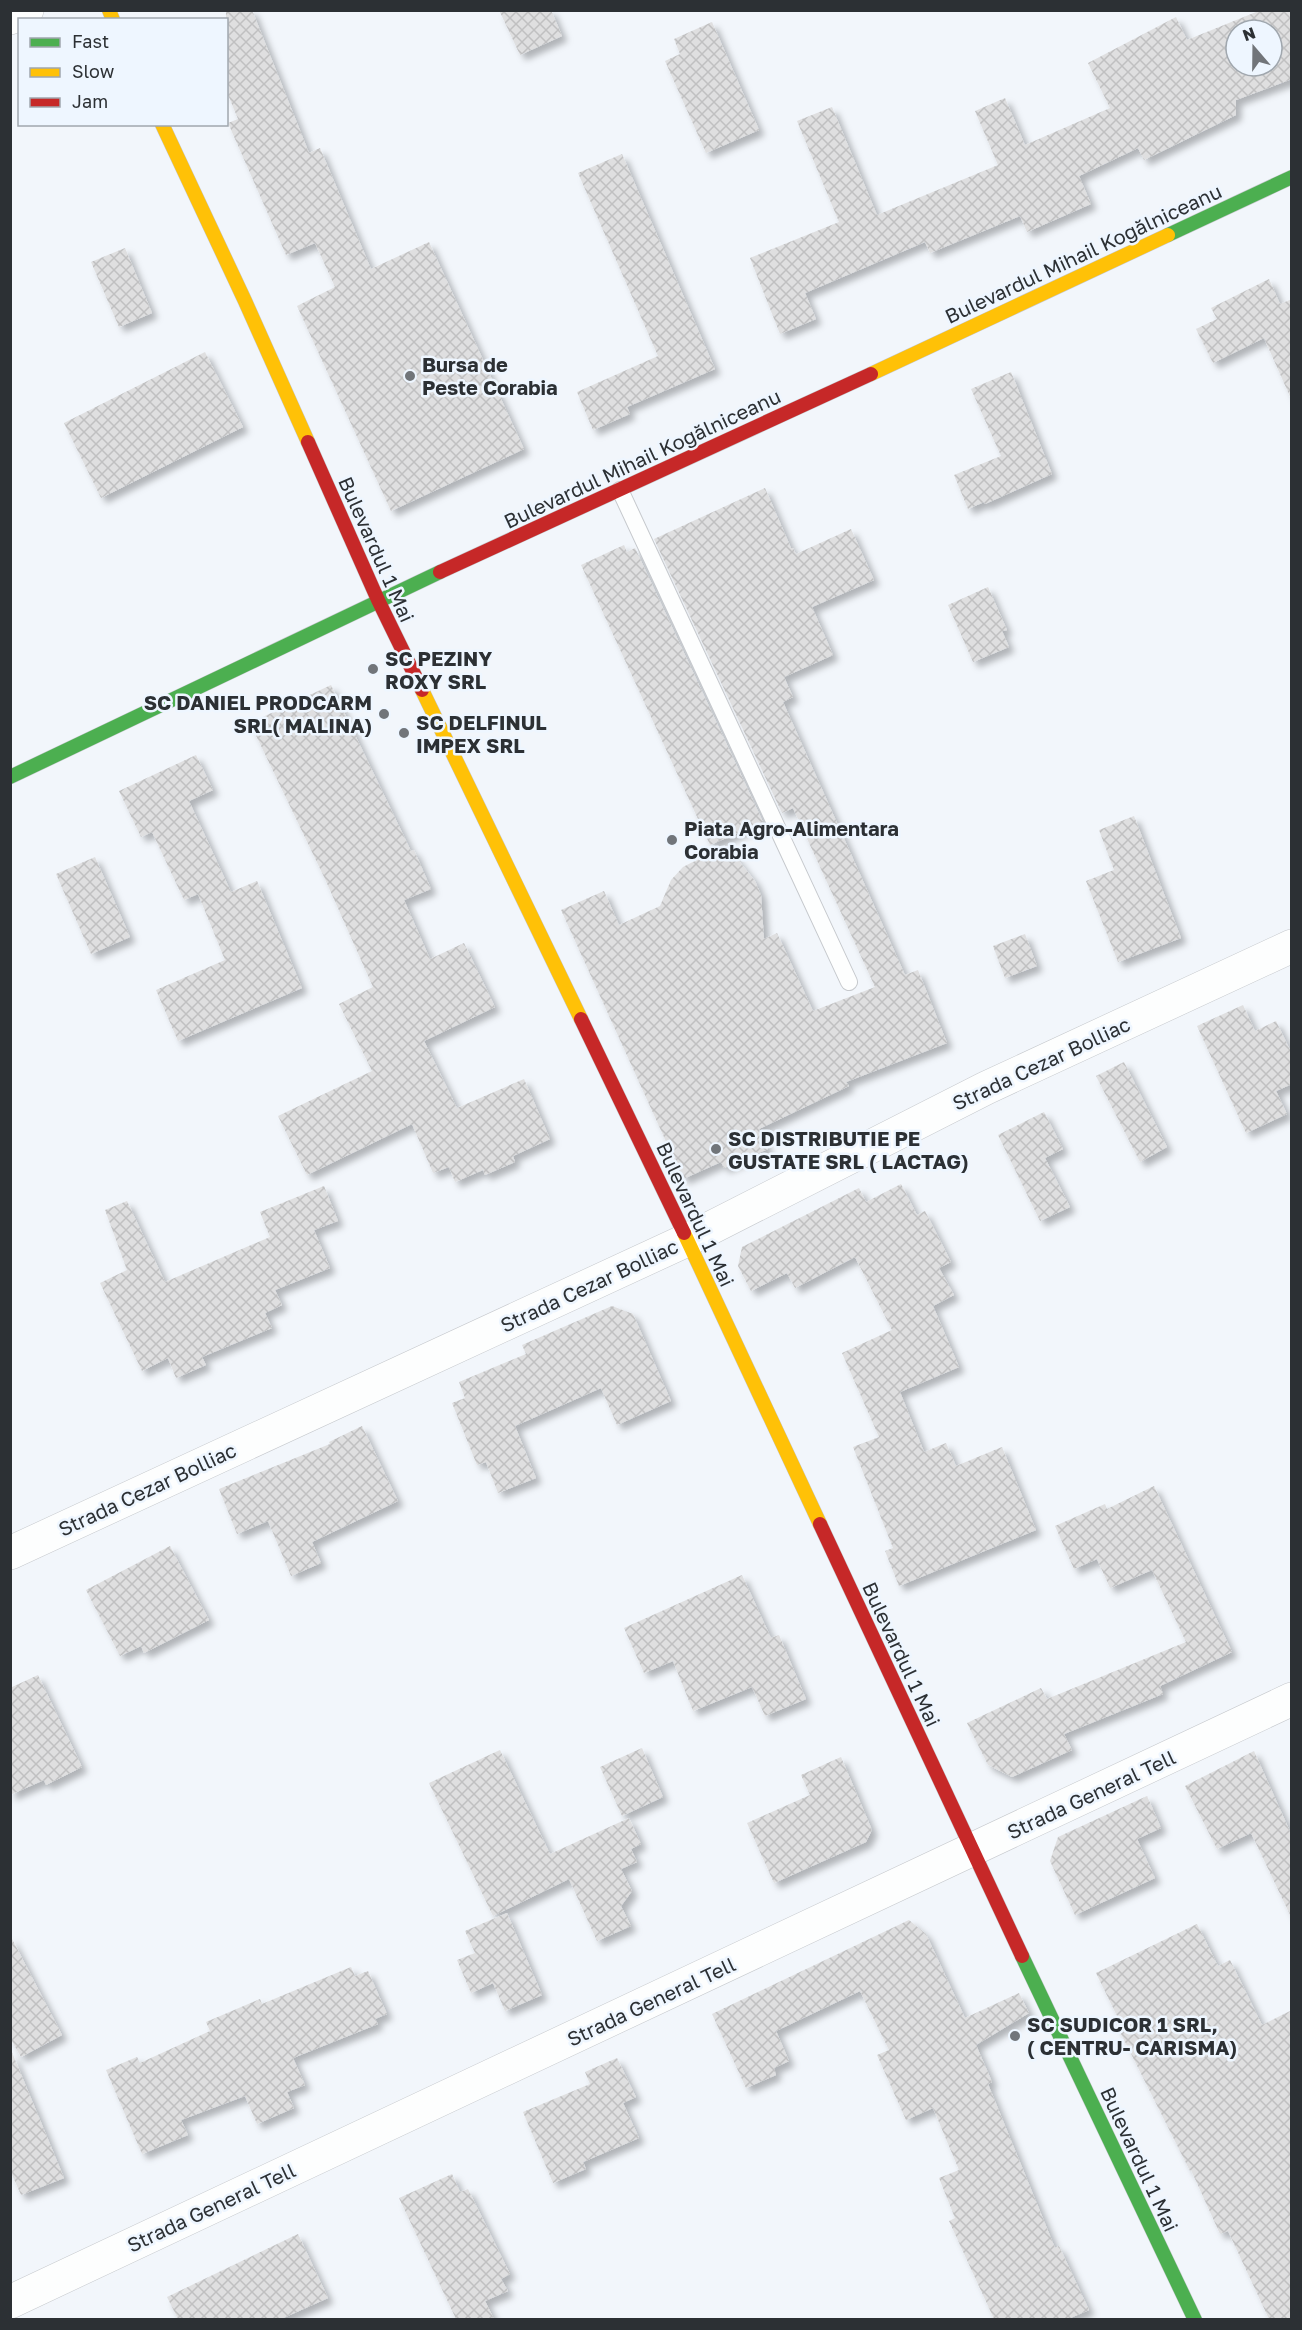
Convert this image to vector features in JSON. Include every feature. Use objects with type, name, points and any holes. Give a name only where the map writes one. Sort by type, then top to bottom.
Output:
[{"type":"street","points":[[10,18],[27,10]]},
{"type":"street","name":"Bulevardul 1 Mai","points":[[163,126],[245,301],[378,600],[687,1240],[972,1850],[1195,2319]]},
{"type":"street","name":"Bulevardul Mihail Kogălniceanu","points":[[10,777],[378,600],[620,490],[1292,177]]},
{"type":"street","name":"Strada Cezar Bolliac","points":[[10,1552],[687,1240],[986,1088],[1292,946]]},
{"type":"street","name":"Strada General Tell","points":[[10,2302],[1292,1699]]},
{"type":"lane","points":[[620,490],[849,982]]},
{"type":"building","name":"Bursa de Peste Corabia","points":[[226,10],[252,10],[309,153],[320,148],[371,269],[429,242],[524,449],[391,511],[297,306],[335,287],[315,243],[286,255],[228,123],[238,119],[228,95],[228,18],[226,18]]},
{"type":"building","points":[[499,10],[551,10],[562,36],[520,55]]},
{"type":"building","points":[[1261,10],[1292,10],[1292,79],[1236,100],[1236,115],[1144,160],[1138,148],[1079,176],[1091,204],[1027,232],[1020,216],[930,253],[925,242],[805,293],[816,319],[780,334],[750,258],[839,222],[797,121],[832,107],[877,215],[998,165],[975,111],[1005,98],[1025,145],[1110,108],[1088,63],[1176,17],[1187,40],[1224,25],[1224,78],[1284,78],[1284,18],[1241,18]]},
{"type":"building","points":[[712,22],[759,130],[706,153],[665,61],[680,54],[674,39]]},
{"type":"building","points":[[622,154],[715,369],[627,407],[630,414],[593,430],[577,392],[658,356],[578,173]]},
{"type":"building","points":[[125,248],[152,313],[119,327],[91,262]]},
{"type":"building","points":[[1269,279],[1280,304],[1292,299],[1292,401],[1264,338],[1213,363],[1196,329],[1217,319],[1211,308]]},
{"type":"building","points":[[205,352],[243,427],[101,498],[64,423]]},
{"type":"building","points":[[1011,372],[1052,474],[985,504],[984,502],[968,509],[954,475],[1001,456],[971,389]]},
{"type":"building","points":[[765,488],[791,548],[796,554],[851,529],[874,580],[812,607],[833,655],[784,677],[793,697],[783,702],[905,975],[918,970],[947,1043],[846,1082],[849,1086],[759,1129],[768,1149],[724,1168],[721,1162],[683,1179],[561,910],[604,891],[619,925],[660,906],[671,880],[683,867],[726,845],[755,881],[761,895],[764,939],[777,933],[813,1011],[875,987],[793,808],[782,813],[654,539]]},
{"type":"building","points":[[624,545],[627,552],[635,548],[763,822],[710,845],[581,565]]},
{"type":"building","points":[[988,587],[1007,630],[1002,631],[1009,647],[973,662],[948,605]]},
{"type":"building","points":[[331,685],[411,851],[414,850],[431,889],[404,900],[430,959],[464,943],[495,1007],[424,1041],[457,1108],[524,1079],[550,1139],[513,1156],[515,1162],[485,1175],[483,1170],[455,1182],[449,1167],[433,1173],[412,1124],[307,1175],[278,1116],[372,1071],[339,1004],[373,987],[325,879],[250,723]]},
{"type":"building","points":[[196,755],[213,790],[189,801],[231,892],[257,881],[302,988],[178,1041],[156,990],[225,960],[198,894],[184,900],[152,832],[141,837],[119,791]]},
{"type":"building","points":[[1134,816],[1181,938],[1118,962],[1086,881],[1114,870],[1099,830]]},
{"type":"building","points":[[95,857],[130,937],[91,954],[56,874]]},
{"type":"building","points":[[1025,934],[1037,966],[1005,978],[993,946]]},
{"type":"building","points":[[1243,1005],[1255,1031],[1276,1021],[1292,1054],[1292,1084],[1276,1091],[1287,1114],[1246,1133],[1197,1026]]},
{"type":"building","points":[[1124,1062],[1167,1147],[1140,1162],[1096,1076]]},
{"type":"building","points":[[1044,1112],[1063,1149],[1045,1158],[1070,1207],[1040,1221],[998,1135]]},
{"type":"building","points":[[901,1184],[917,1215],[925,1211],[951,1262],[939,1268],[954,1295],[933,1306],[959,1367],[900,1392],[924,1452],[946,1443],[956,1466],[1002,1447],[1036,1530],[899,1586],[885,1551],[893,1548],[853,1447],[879,1437],[842,1353],[892,1330],[855,1257],[795,1288],[787,1273],[751,1291],[738,1266],[742,1247],[859,1188],[866,1202]]},
{"type":"building","points":[[324,1186],[338,1221],[314,1230],[330,1268],[275,1290],[282,1305],[265,1313],[272,1328],[202,1357],[206,1365],[176,1378],[168,1358],[142,1371],[100,1283],[127,1270],[105,1210],[127,1201],[165,1282],[270,1237],[260,1212]]},
{"type":"building","points":[[612,1306],[633,1314],[671,1401],[617,1425],[601,1388],[515,1426],[536,1478],[498,1493],[486,1462],[477,1465],[452,1403],[465,1398],[459,1382],[526,1354],[522,1345]]},
{"type":"building","points":[[362,1426],[398,1501],[312,1542],[321,1563],[291,1576],[268,1521],[237,1534],[219,1489],[330,1444],[329,1442]]},
{"type":"building","points":[[1154,1486],[1232,1652],[1160,1686],[1163,1694],[1064,1734],[1072,1750],[1012,1777],[988,1765],[967,1723],[1041,1688],[1047,1699],[1186,1642],[1152,1570],[1110,1588],[1097,1559],[1074,1569],[1055,1526],[1105,1504],[1107,1509]]},
{"type":"building","points":[[170,1546],[209,1620],[144,1653],[141,1646],[120,1656],[86,1590]]},
{"type":"building","points":[[742,1575],[771,1638],[779,1635],[806,1699],[765,1716],[752,1687],[693,1711],[673,1661],[644,1673],[624,1628]]},
{"type":"building","points":[[38,1675],[82,1767],[46,1785],[44,1780],[10,1795],[10,1688]]},
{"type":"building","points":[[642,1748],[663,1797],[622,1816],[600,1767]]},
{"type":"building","points":[[500,1750],[550,1854],[629,1818],[641,1844],[631,1849],[637,1862],[621,1869],[632,1891],[621,1906],[631,1926],[597,1941],[569,1879],[493,1916],[429,1783]]},
{"type":"building","points":[[1254,1751],[1292,1836],[1292,1919],[1251,1833],[1217,1849],[1185,1786]]},
{"type":"building","points":[[841,1757],[872,1830],[866,1842],[774,1883],[747,1823],[810,1795],[801,1775]]},
{"type":"building","points":[[1147,1796],[1161,1828],[1137,1839],[1155,1878],[1075,1915],[1050,1861],[1058,1837]]},
{"type":"building","points":[[507,1913],[542,1995],[505,2011],[493,1983],[471,1993],[457,1960],[475,1953],[465,1931]]},
{"type":"building","points":[[909,1920],[926,1934],[965,2018],[1019,1993],[1029,2013],[976,2045],[992,2082],[988,2084],[1055,2248],[1059,2246],[1089,2310],[1068,2319],[994,2319],[949,2221],[955,2218],[939,2178],[959,2170],[933,2108],[906,2120],[877,2055],[889,2050],[860,1991],[776,2031],[789,2061],[774,2068],[776,2075],[746,2088],[712,2014]]},
{"type":"building","points":[[1197,1924],[1218,1966],[1230,1960],[1262,2025],[1292,2010],[1292,2319],[1269,2319],[1228,2231],[1220,2234],[1191,2170],[1113,2018],[1117,2016],[1096,1973]]},
{"type":"building","points":[[10,1935],[62,2035],[21,2057],[10,2038]]},
{"type":"building","points":[[351,1967],[355,1976],[368,1971],[387,2014],[375,2019],[378,2024],[293,2058],[305,2085],[287,2092],[294,2108],[257,2124],[245,2096],[181,2120],[188,2135],[142,2154],[106,2070],[137,2057],[140,2063],[210,2031],[206,2022],[260,1999],[262,2004]]},
{"type":"building","points":[[11,2050],[64,2178],[21,2195],[10,2170]]},
{"type":"building","points":[[617,2058],[636,2097],[623,2103],[639,2138],[583,2162],[586,2169],[553,2183],[523,2112],[590,2084],[585,2072]]},
{"type":"building","points":[[452,2174],[460,2192],[468,2189],[510,2274],[501,2279],[508,2291],[485,2301],[494,2319],[456,2319],[399,2198]]},
{"type":"building","points":[[298,2234],[328,2298],[281,2319],[178,2319],[167,2297]]},
{"type":"traffic: fast","points":[[1168,235],[1292,177]]},
{"type":"traffic: fast","points":[[10,777],[440,572]]},
{"type":"traffic: fast","points":[[1022,1956],[1195,2320]]},
{"type":"traffic: slow","points":[[109,10],[112,18]]},
{"type":"traffic: slow","points":[[163,126],[308,442]]},
{"type":"traffic: slow","points":[[871,374],[1168,235]]},
{"type":"traffic: slow","points":[[422,690],[581,1019]]},
{"type":"traffic: slow","points":[[684,1233],[820,1524]]},
{"type":"traffic: jam","points":[[440,572],[871,374]]},
{"type":"traffic: jam","points":[[308,442],[378,600],[422,690]]},
{"type":"traffic: jam","points":[[581,1019],[684,1233]]},
{"type":"traffic: jam","points":[[820,1524],[1022,1956]]},
{"type":"place","name":"Bursa de Peste Corabia","points":[[410,376]]},
{"type":"place","name":"SC PEZINY ROXY SRL","points":[[373,669]]},
{"type":"place","name":"SC DANIEL PRODCARM SRL( MALINA)","points":[[384,714]]},
{"type":"place","name":"SC DELFINUL IMPEX SRL","points":[[404,733]]},
{"type":"place","name":"Piata Agro-Alimentara Corabia","points":[[672,840]]},
{"type":"place","name":"SC DISTRIBUTIE PE GUSTATE SRL ( LACTAG)","points":[[716,1149]]},
{"type":"place","name":"SC SUDICOR 1 SRL, ( CENTRU- CARISMA)","points":[[1015,2036]]}]
